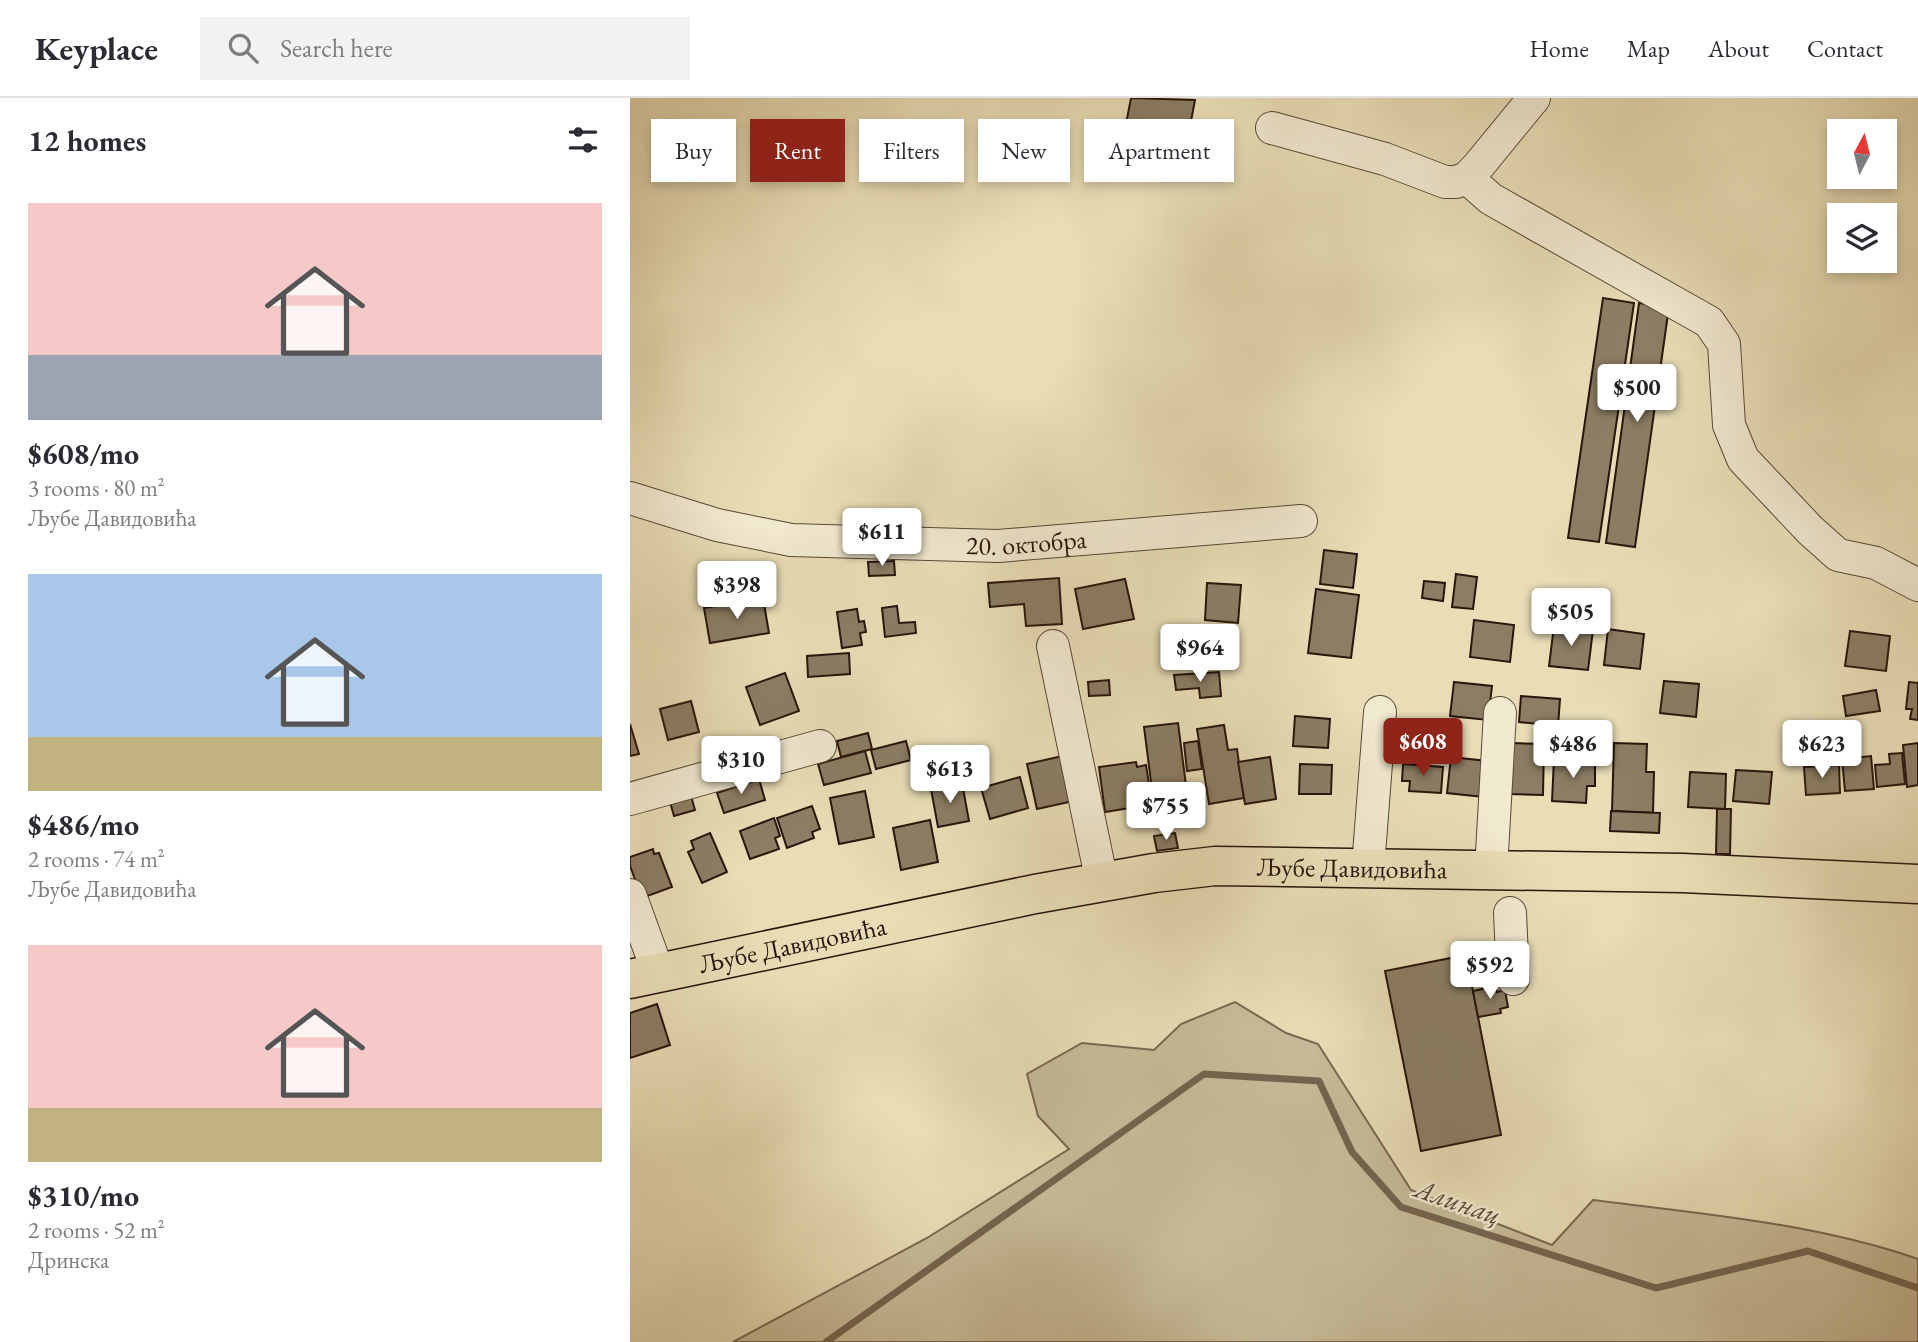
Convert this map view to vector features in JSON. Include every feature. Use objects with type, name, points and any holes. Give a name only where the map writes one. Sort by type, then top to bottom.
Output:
[{"type":"main road","name":"Љубе Давидовића","points":[[644,976],[985,904],[1102,882],[1216,866],[1683,873],[1918,884]]},
{"type":"street","points":[[1272,128],[1385,159],[1445,182],[1456,182],[1467,178],[1534,98]]},
{"type":"street","points":[[1467,178],[1491,199],[1709,321],[1724,344],[1729,425],[1743,460],[1810,530],[1839,555],[1876,563],[1918,585]]},
{"type":"street","name":"20. октобра","points":[[630,498],[717,525],[791,540],[998,545],[1301,522]]},
{"type":"street","points":[[1053,646],[1102,882]]},
{"type":"street","points":[[1368,867],[1380,712]]},
{"type":"street","points":[[1491,870],[1500,713]]},
{"type":"street","points":[[630,799],[820,746]]},
{"type":"street","points":[[630,895],[644,976]]},
{"type":"street","points":[[1510,913],[1513,979]]},
{"type":"shaded area","points":[[1235,1002],[1286,1033],[1318,1044],[1411,1190],[1552,1245],[1593,1200],[1757,1221],[1879,1247],[1918,1259],[1918,1342],[733,1342],[927,1238],[1069,1149],[1038,1116],[1027,1074],[1082,1043],[1154,1050],[1181,1024]]},
{"type":"building","points":[[1131,98],[1195,100],[1191,119],[1127,119]]},
{"type":"building","points":[[1603,298],[1634,303],[1599,542],[1568,538]]},
{"type":"building","points":[[1639,303],[1669,307],[1635,547],[1606,543]]},
{"type":"building","points":[[1324,550],[1357,554],[1353,588],[1320,584]]},
{"type":"building","points":[[894,561],[895,575],[869,576],[868,562]]},
{"type":"building","points":[[1456,574],[1477,577],[1473,609],[1452,607]]},
{"type":"building","points":[[1059,578],[1062,624],[1026,626],[1024,604],[990,607],[988,583]]},
{"type":"building","points":[[1125,579],[1134,619],[1083,629],[1075,589]]},
{"type":"building","points":[[1424,581],[1445,583],[1443,601],[1422,598]]},
{"type":"building","points":[[1207,583],[1241,585],[1238,623],[1205,620]]},
{"type":"building","points":[[1316,589],[1359,595],[1351,658],[1308,653]]},
{"type":"building","points":[[763,598],[769,633],[710,643],[704,608]]},
{"type":"building","points":[[897,606],[899,623],[915,622],[916,633],[885,637],[882,608]]},
{"type":"building","points":[[857,609],[859,622],[864,621],[866,632],[860,633],[862,645],[842,648],[837,612]]},
{"type":"building","points":[[1474,620],[1514,625],[1510,662],[1470,657]]},
{"type":"building","points":[[1554,626],[1593,630],[1588,670],[1549,666]]},
{"type":"building","points":[[1608,629],[1644,634],[1640,669],[1604,665]]},
{"type":"building","points":[[1850,631],[1890,636],[1886,671],[1845,666]]},
{"type":"building","points":[[849,653],[850,674],[808,677],[807,656]]},
{"type":"building","points":[[1219,672],[1221,696],[1200,698],[1199,688],[1176,690],[1174,675]]},
{"type":"building","points":[[785,673],[799,711],[760,725],[746,687]]},
{"type":"building","points":[[1109,680],[1110,695],[1089,696],[1088,682]]},
{"type":"building","points":[[1664,681],[1699,684],[1696,717],[1660,713]]},
{"type":"building","points":[[1454,682],[1492,686],[1488,720],[1450,716]]},
{"type":"building","points":[[1909,682],[1918,683],[1918,720],[1910,719],[1912,709],[1906,709]]},
{"type":"building","points":[[1876,690],[1880,711],[1846,716],[1843,696]]},
{"type":"building","points":[[1521,696],[1560,699],[1558,726],[1519,722]]},
{"type":"building","points":[[691,701],[699,732],[668,740],[660,709]]},
{"type":"building","points":[[1295,716],[1330,719],[1328,748],[1293,746]]},
{"type":"building","points":[[1178,723],[1188,801],[1154,805],[1144,727]]},
{"type":"building","points":[[630,724],[639,754],[630,756]]},
{"type":"building","points":[[1224,725],[1228,750],[1237,749],[1244,798],[1209,804],[1197,729]]},
{"type":"building","points":[[1412,728],[1435,730],[1434,752],[1410,750]]},
{"type":"building","points":[[868,733],[872,749],[841,757],[837,741]]},
{"type":"building","points":[[906,741],[911,760],[876,769],[871,750]]},
{"type":"building","points":[[1198,741],[1202,769],[1187,771],[1184,743]]},
{"type":"building","points":[[1510,743],[1544,744],[1543,795],[1509,794]]},
{"type":"building","points":[[1614,743],[1647,744],[1646,772],[1654,772],[1653,813],[1612,811]]},
{"type":"building","points":[[1918,743],[1918,785],[1907,787],[1903,745]]},
{"type":"building","points":[[865,751],[871,773],[824,785],[818,764]]},
{"type":"building","points":[[1902,753],[1905,784],[1877,787],[1875,765],[1890,764],[1889,754]]},
{"type":"building","points":[[1067,755],[1078,800],[1037,809],[1027,764]]},
{"type":"building","points":[[1871,756],[1874,789],[1845,791],[1842,759]]},
{"type":"building","points":[[1270,757],[1276,799],[1245,804],[1238,762]]},
{"type":"building","points":[[1451,757],[1487,761],[1483,797],[1447,793]]},
{"type":"building","points":[[1554,759],[1595,760],[1595,786],[1587,786],[1586,803],[1552,801]]},
{"type":"building","points":[[1136,762],[1137,767],[1146,765],[1150,790],[1140,791],[1142,806],[1105,812],[1099,767]]},
{"type":"building","points":[[1300,764],[1332,765],[1331,794],[1299,794]]},
{"type":"building","points":[[1403,764],[1443,767],[1441,793],[1409,791],[1410,781],[1402,781]]},
{"type":"building","points":[[1839,765],[1840,793],[1806,795],[1804,767]]},
{"type":"building","points":[[1736,770],[1772,772],[1769,804],[1733,801]]},
{"type":"building","points":[[1690,772],[1726,774],[1725,809],[1688,807]]},
{"type":"building","points":[[1020,777],[1028,808],[990,819],[981,788]]},
{"type":"building","points":[[759,779],[765,800],[724,813],[717,793]]},
{"type":"building","points":[[962,783],[969,821],[938,827],[931,789]]},
{"type":"building","points":[[865,791],[874,837],[839,844],[830,798]]},
{"type":"building","points":[[691,796],[695,810],[674,816],[670,802]]},
{"type":"building","points":[[812,806],[820,829],[812,832],[814,838],[787,848],[777,818]]},
{"type":"building","points":[[1717,809],[1731,809],[1730,854],[1716,854]]},
{"type":"building","points":[[1611,811],[1660,813],[1659,833],[1610,831]]},
{"type":"building","points":[[774,818],[780,836],[775,838],[779,849],[750,859],[740,831]]},
{"type":"building","points":[[930,820],[938,862],[901,870],[893,828]]},
{"type":"building","points":[[710,833],[727,872],[702,883],[688,852],[694,849],[691,841]]},
{"type":"building","points":[[1175,833],[1178,848],[1157,851],[1154,836]]},
{"type":"building","points":[[653,849],[654,854],[659,853],[672,887],[642,898],[630,866],[630,857]]},
{"type":"building","points":[[1466,955],[1501,1135],[1421,1151],[1385,971]]},
{"type":"building","points":[[1496,986],[1497,992],[1505,990],[1508,1007],[1500,1009],[1501,1013],[1478,1017],[1473,991]]},
{"type":"building","points":[[657,1004],[670,1045],[630,1058],[630,1013]]},
{"type":"waterway","name":"Алинац","points":[[826,1342],[1204,1074],[1319,1081],[1352,1152],[1401,1207],[1656,1288],[1808,1251],[1918,1288]]}]
